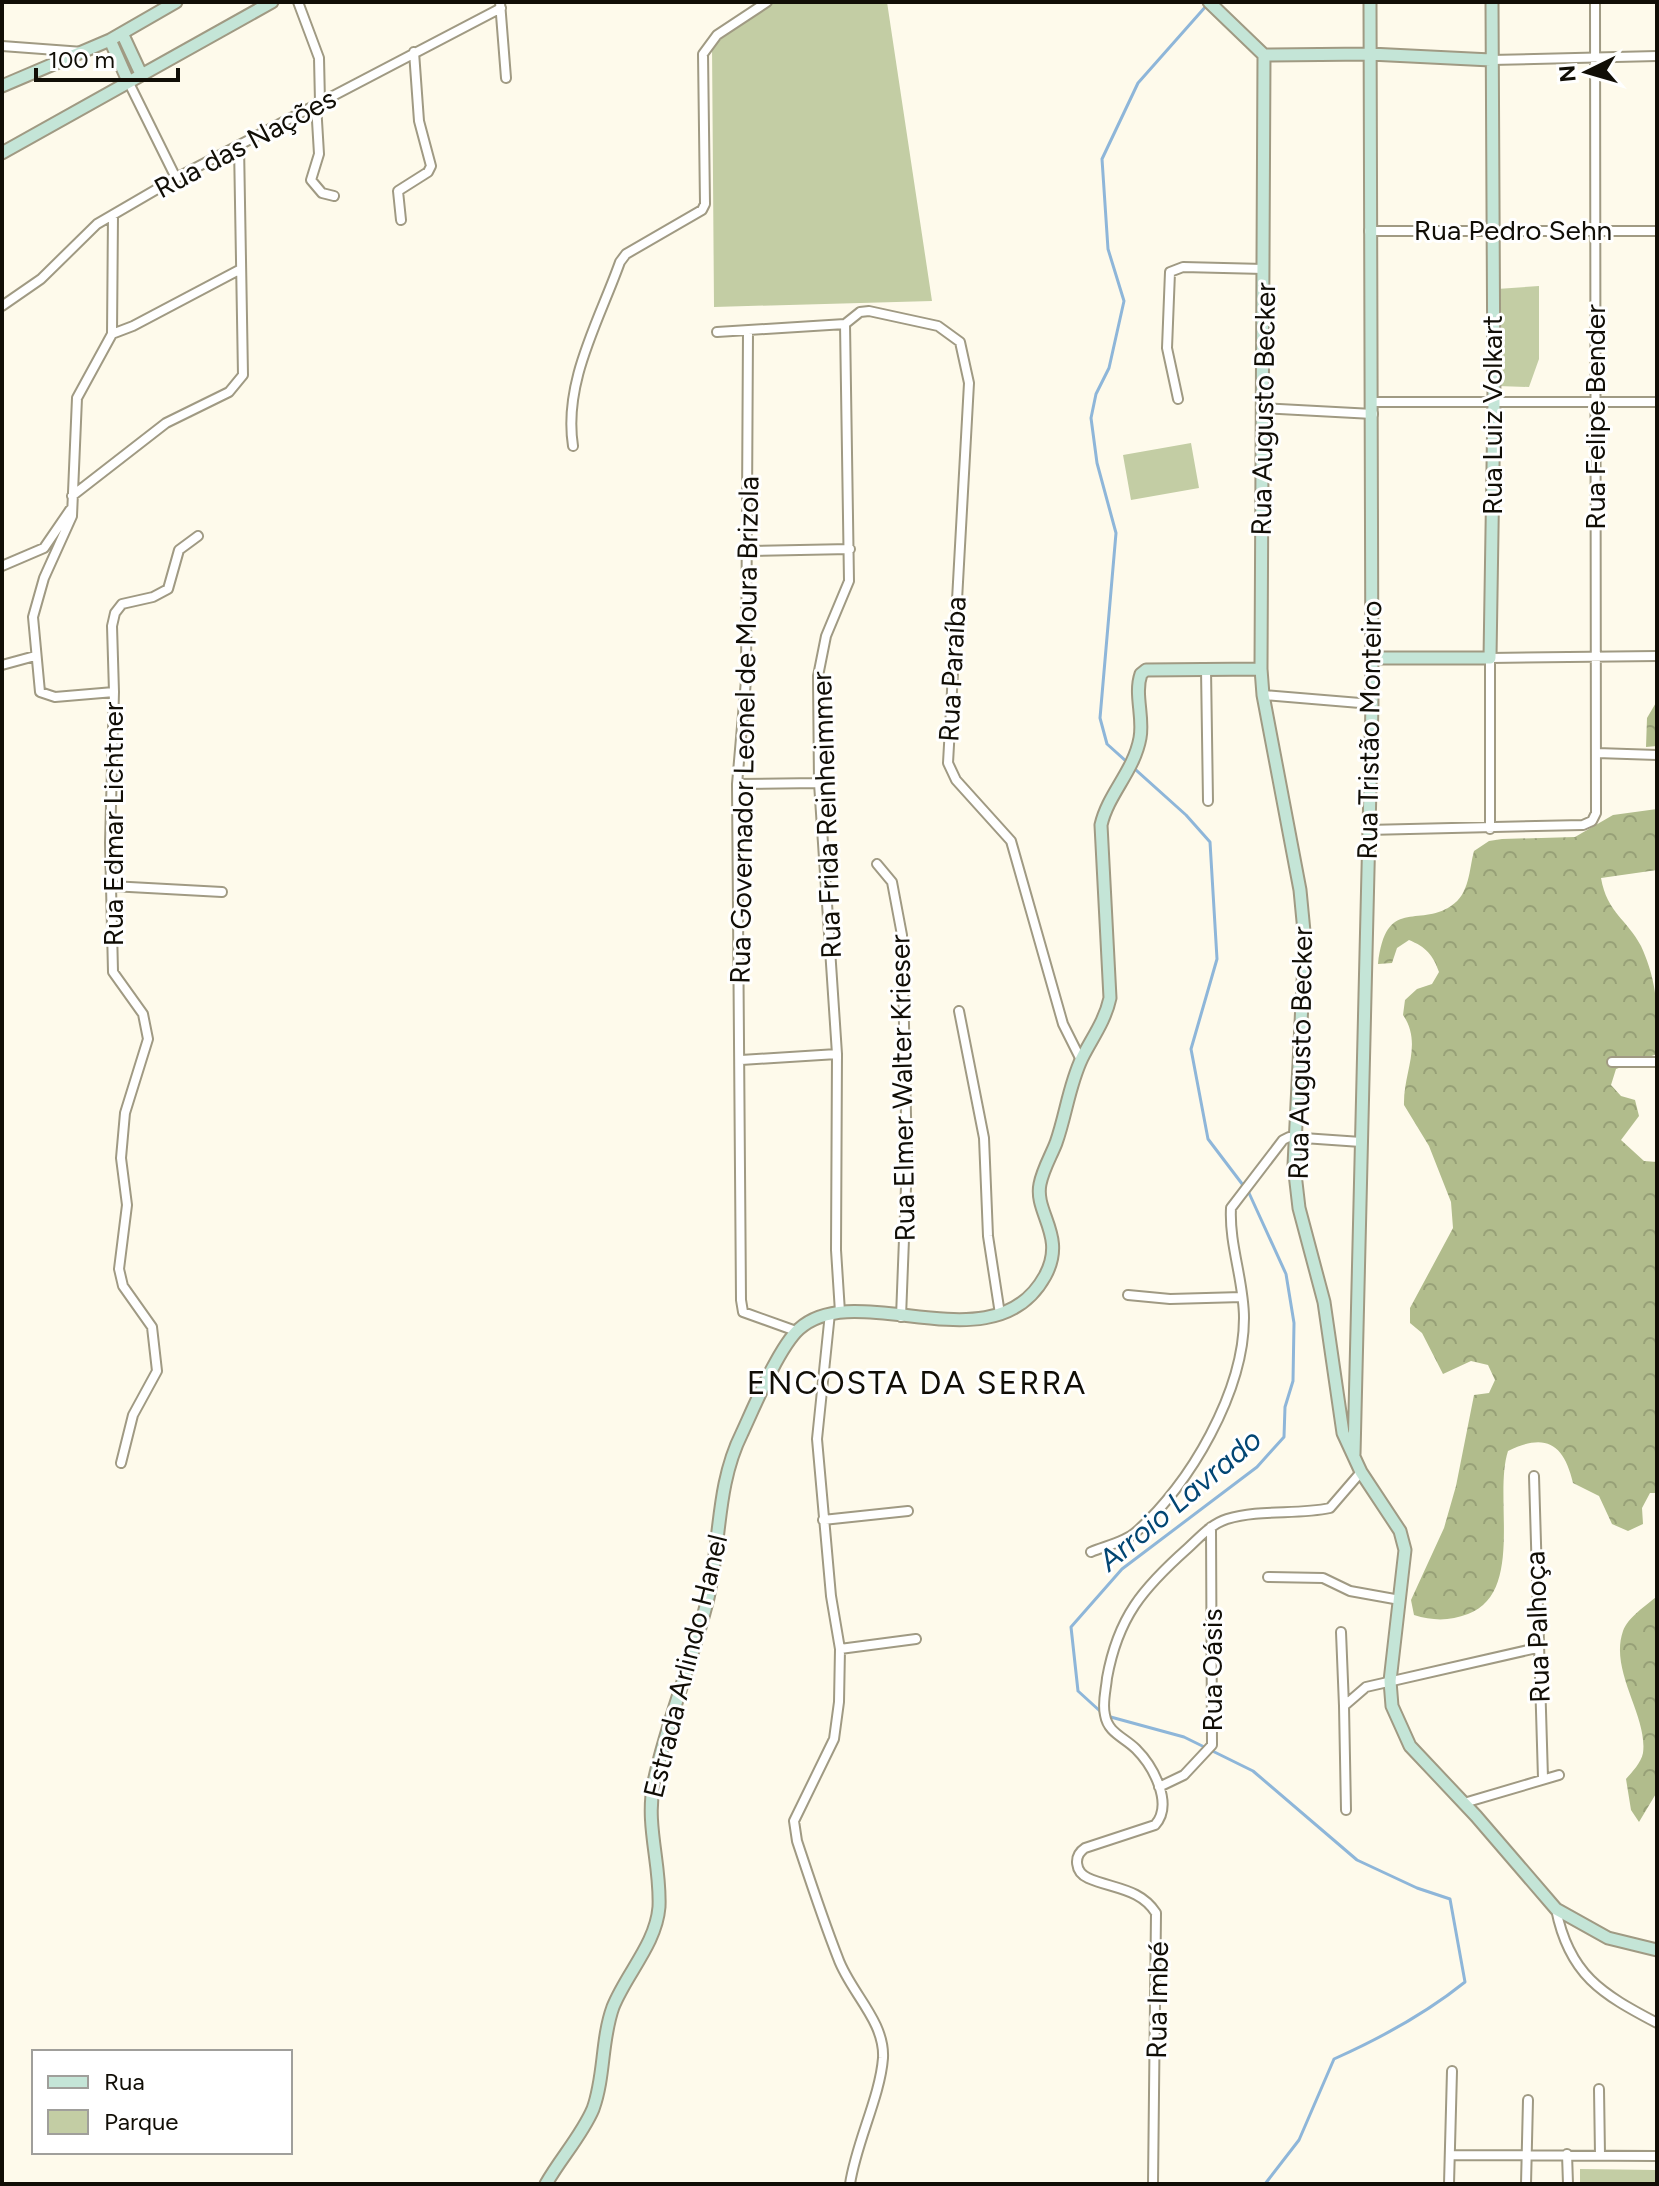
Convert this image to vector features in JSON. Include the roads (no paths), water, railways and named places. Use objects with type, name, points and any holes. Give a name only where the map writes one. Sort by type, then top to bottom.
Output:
[{"type":"street","points":[[2,86],[110,40],[176,2]]},
{"type":"street","points":[[2,153],[138,69],[272,2]]},
{"type":"street","points":[[298,2],[319,58],[319,154],[310,175],[318,189],[334,196]]},
{"type":"street","points":[[573,446],[570,407],[589,341],[620,262],[626,254],[702,210],[705,204],[703,54],[717,35],[767,2]]},
{"type":"street","name":"Rua Tristão Monteiro","points":[[1353,1458],[1366,830],[1372,704],[1370,2]]},
{"type":"street","name":"Rua Luiz Volkart","points":[[1490,829],[1494,404],[1492,2]]},
{"type":"street","name":"Rua Felipe Bender","points":[[1490,829],[1583,825],[1592,821],[1596,813],[1595,2]]},
{"type":"street","points":[[501,5],[506,78]]},
{"type":"street","name":"Rua das Nações","points":[[2,306],[41,279],[97,224],[176,178],[501,5]]},
{"type":"street","points":[[1214,6],[1264,55],[1370,54],[1491,60],[1657,56]]},
{"type":"street","points":[[122,33],[138,69]]},
{"type":"street","points":[[110,40],[176,178]]},
{"type":"street","points":[[2,46],[83,52]]},
{"type":"street","points":[[401,220],[398,191],[431,166],[419,121],[414,52]]},
{"type":"street","name":"Rua Augusto Becker","points":[[1264,55],[1261,669],[1263,695],[1300,890],[1305,942],[1294,1165],[1299,1208],[1324,1302],[1343,1433],[1361,1472],[1400,1531],[1405,1550],[1390,1681],[1392,1706],[1410,1746],[1556,1909],[1562,1935],[1586,1977],[1607,1996],[1657,2023]]},
{"type":"street","points":[[2,566],[44,548],[72,501],[166,423],[229,392],[243,375],[239,145]]},
{"type":"street","points":[[113,215],[112,334],[77,398],[72,501],[64,540],[38,597],[33,617],[40,692],[55,697],[114,692]]},
{"type":"street","name":"Rua Pedro Sehn","points":[[1369,231],[1657,231]]},
{"type":"street","points":[[1178,399],[1167,348],[1170,272],[1183,267],[1264,269]]},
{"type":"street","points":[[112,334],[239,270]]},
{"type":"street","name":"Rua Paraíba","points":[[845,324],[860,312],[869,311],[938,326],[960,342],[969,383],[948,763],[956,780],[1011,841],[1063,1024],[1081,1060]]},
{"type":"street","points":[[717,332],[845,324]]},
{"type":"street","name":"Rua Frida Reinheimmer","points":[[845,324],[849,581],[820,656],[819,783],[837,1054],[835,1313],[817,1439],[823,1520],[840,1649],[834,1739],[794,1821],[797,1841],[838,1959],[880,2037],[883,2058],[879,2079],[860,2133],[850,2184]]},
{"type":"street","name":"Rua Governador Leonel de Moura Brizola","points":[[748,332],[746,680],[737,784],[741,1300],[743,1312],[796,1331]]},
{"type":"street","points":[[1261,408],[1657,402]]},
{"type":"street","name":"Rua Edmar Lichtner","points":[[121,1463],[133,1415],[157,1371],[152,1327],[123,1286],[119,1269],[127,1205],[121,1158],[125,1113],[148,1039],[143,1014],[113,972],[111,886],[115,613],[122,604],[153,597],[168,589],[179,550],[198,536]]},
{"type":"street","points":[[748,551],[850,549]]},
{"type":"street","points":[[2,665],[35,656]]},
{"type":"street","points":[[1372,658],[1657,656]]},
{"type":"street","points":[[1206,669],[1208,801]]},
{"type":"street","points":[[796,1331],[812,1320],[835,1313],[972,1320],[1000,1314],[1027,1297],[1045,1276],[1052,1254],[1052,1226],[1038,1190],[1081,1060],[1106,1016],[1110,998],[1101,825],[1104,814],[1133,766],[1141,737],[1141,674],[1146,670],[1261,669]]},
{"type":"street","points":[[1263,695],[1372,704]]},
{"type":"street","points":[[1597,753],[1657,755]]},
{"type":"street","points":[[737,784],[819,783]]},
{"type":"street","points":[[1366,830],[1490,829]]},
{"type":"street","name":"Rua Elmer Walter Krieser","points":[[877,864],[892,882],[902,935],[907,1161],[901,1318]]},
{"type":"street","points":[[111,886],[222,892]]},
{"type":"street","points":[[959,1011],[984,1138],[988,1236],[1000,1314]]},
{"type":"street","points":[[741,1060],[837,1054]]},
{"type":"street","points":[[1612,1062],[1657,1062]]},
{"type":"street","points":[[1091,1552],[1134,1534],[1166,1503],[1191,1472],[1228,1393],[1241,1348],[1242,1297],[1231,1208],[1283,1140],[1361,1142]]},
{"type":"street","points":[[1128,1295],[1170,1299],[1242,1297]]},
{"type":"street","name":"Estrada Arlindo Hanel","points":[[546,2184],[592,2110],[613,2007],[656,1919],[658,1886],[649,1818],[654,1781],[708,1597],[720,1531],[724,1477],[741,1434],[796,1331]]},
{"type":"street","points":[[1159,1787],[1140,1753],[1108,1728],[1104,1711],[1110,1666],[1127,1613],[1156,1577],[1211,1527],[1228,1519],[1330,1508],[1361,1472]]},
{"type":"street","name":"Rua Palhoça","points":[[1534,1476],[1543,1778]]},
{"type":"street","points":[[823,1520],[908,1511]]},
{"type":"street","name":"Rua Oásis","points":[[1159,1787],[1174,1782],[1212,1745],[1211,1527]]},
{"type":"street","points":[[1268,1577],[1323,1578],[1350,1591],[1400,1600]]},
{"type":"street","points":[[1341,1632],[1346,1810]]},
{"type":"street","points":[[840,1649],[916,1639]]},
{"type":"street","points":[[1344,1706],[1366,1687],[1537,1648]]},
{"type":"street","points":[[1464,1803],[1559,1775]]},
{"type":"street","name":"Rua Imbé","points":[[1153,2184],[1156,1913],[1137,1895],[1087,1878],[1079,1871],[1076,1860],[1078,1852],[1085,1848],[1155,1825],[1162,1807],[1159,1787]]},
{"type":"street","points":[[1556,1909],[1608,1938],[1657,1950]]},
{"type":"street","points":[[1449,2184],[1452,2071]]},
{"type":"street","points":[[1599,2089],[1600,2155]]},
{"type":"street","points":[[1526,2184],[1528,2100]]},
{"type":"street","points":[[1567,2154],[1568,2184]]},
{"type":"street","points":[[1451,2155],[1657,2156]]},
{"type":"waterway","name":"Arroio Lavrado","points":[[1101,1712],[1078,1691],[1071,1627],[1122,1569],[1257,1467],[1284,1437],[1285,1407],[1293,1381],[1294,1323],[1286,1274],[1249,1193],[1208,1139],[1191,1049],[1217,959],[1210,842],[1186,815],[1107,744],[1100,718],[1116,533],[1097,463],[1091,418],[1096,394],[1109,368],[1124,301],[1108,249],[1102,159],[1138,83],[1207,5]]},
{"type":"waterway","name":"Arroio Lavrado","points":[[1107,1716],[1184,1737],[1253,1771],[1357,1860],[1417,1888],[1450,1899],[1465,1982],[1402,2025],[1334,2059],[1299,2140],[1265,2184]]},
{"type":"district","name":"ENCOSTA DA SERRA","points":[[917,1383]]}]
